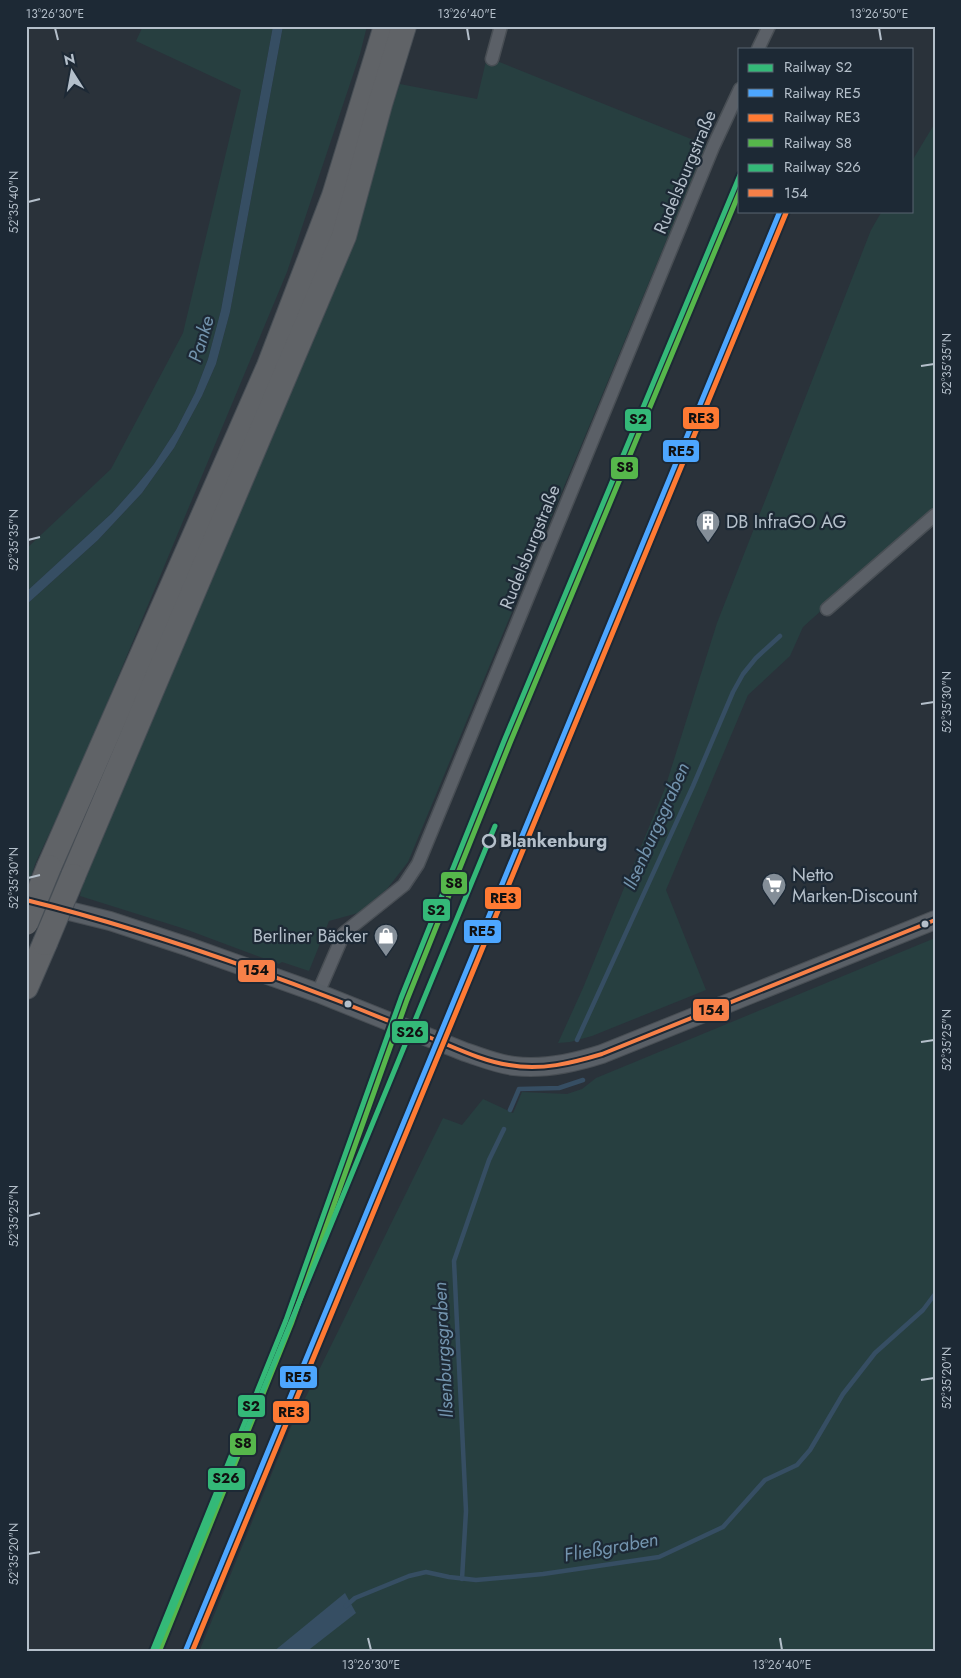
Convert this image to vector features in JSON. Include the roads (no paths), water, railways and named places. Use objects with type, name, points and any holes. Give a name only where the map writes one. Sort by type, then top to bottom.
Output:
[{"type":"highway","points":[[26,923],[270,366],[334,196],[386,26]]},
{"type":"highway","points":[[26,987],[344,236],[380,104],[404,26]]},
{"type":"main road","points":[[26,900],[119,924],[189,947],[318,993],[490,1060],[514,1066],[559,1065],[579,1062],[620,1048],[935,920]]},
{"type":"street","points":[[492,59],[500,26]]},
{"type":"street","points":[[758,48],[769,26]]},
{"type":"street","name":"Rudelsburgstraße","points":[[318,993],[344,933],[404,885],[418,864],[713,147],[738,93]]},
{"type":"street","points":[[827,609],[935,515]]},
{"type":"water","points":[[273,26],[283,26],[230,312],[216,364],[202,396],[174,448],[142,493],[98,540],[26,605],[26,592],[112,513],[154,464],[176,430],[195,393],[208,359],[221,310]]},
{"type":"water","points":[[345,1593],[356,1613],[306,1652],[273,1652]]},
{"type":"waterway","name":"Ilsenburgsgraben","points":[[577,1040],[693,786],[733,692],[743,674],[756,658],[780,636]]},
{"type":"waterway","name":"Ilsenburgsgraben","points":[[510,1110],[519,1089],[559,1088],[583,1080]]},
{"type":"waterway","name":"Ilsenburgsgraben","points":[[462,1579],[466,1511],[454,1261],[489,1160],[504,1129]]},
{"type":"waterway","name":"Fließgraben","points":[[346,1606],[355,1598],[409,1576],[426,1572],[476,1580],[543,1574],[659,1557],[723,1527],[765,1480],[797,1465],[810,1450],[843,1394],[875,1353],[923,1310],[935,1294]]},
{"type":"rail line","name":"S2","points":[[152,1652],[286,1320],[401,998],[504,741],[738,180]]},
{"type":"rail line","name":"S8","points":[[159,1652],[292,1322],[407,1000],[510,743],[738,196]]},
{"type":"rail line","name":"RE5","points":[[185,1652],[780,212]]},
{"type":"rail line","name":"RE3","points":[[192,1652],[786,213]]},
{"type":"rail line","name":"S26","points":[[156,1650],[495,826]]},
{"type":"place","name":"DB InfraGO AG","points":[[708,543]]},
{"type":"place","name":"Blankenburg","points":[[489,841]]},
{"type":"place","name":"Netto Marken-Discount","points":[[774,906]]},
{"type":"place","name":"Berliner Bäcker","points":[[386,957]]},
{"type":"water label","name":"Panke","points":[[201,339]]}]
